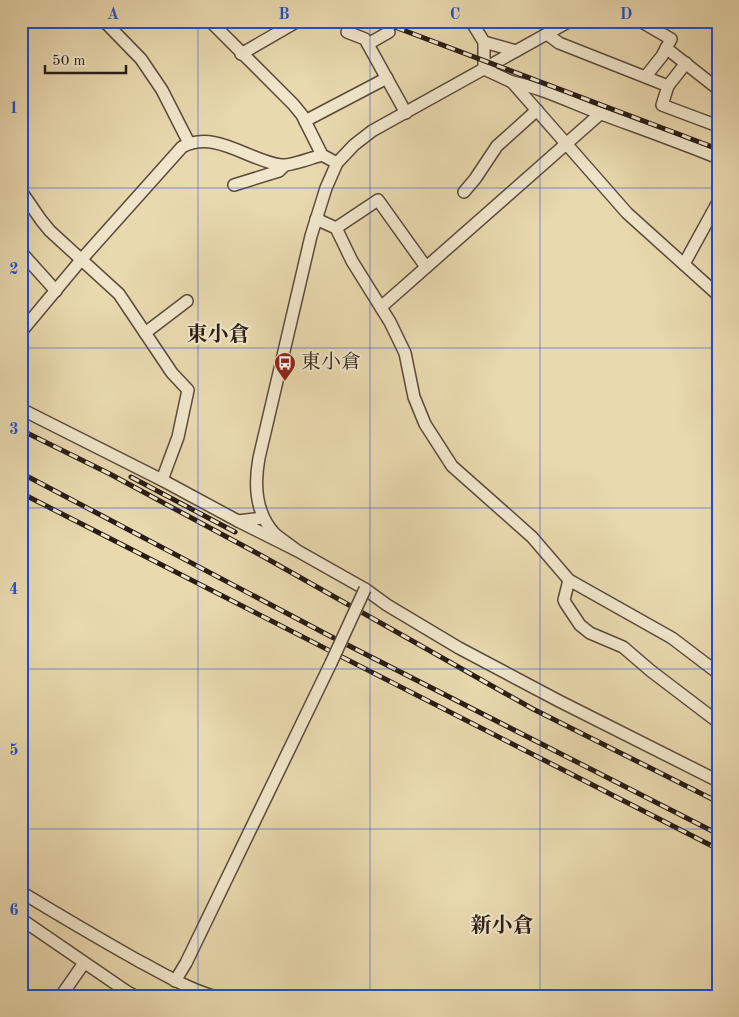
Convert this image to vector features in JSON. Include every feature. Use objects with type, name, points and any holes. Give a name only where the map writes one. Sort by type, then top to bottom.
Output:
[{"type":"street","points":[[104,21],[142,59],[162,90],[189,143]]},
{"type":"street","points":[[210,21],[241,54],[294,104],[322,155],[337,163]]},
{"type":"street","points":[[241,54],[298,21]]},
{"type":"street","points":[[471,21],[484,42],[484,70]]},
{"type":"street","points":[[296,550],[275,533],[263,518],[257,498],[257,469],[316,219],[337,163],[364,137],[570,21]]},
{"type":"street","points":[[640,21],[671,39],[662,56],[646,76]]},
{"type":"street","points":[[347,32],[366,39],[406,113]]},
{"type":"street","points":[[368,44],[389,32]]},
{"type":"street","points":[[547,34],[559,43],[668,86]]},
{"type":"street","points":[[484,42],[516,52]]},
{"type":"street","points":[[666,48],[718,88]]},
{"type":"street","points":[[686,63],[668,86],[662,105],[718,126]]},
{"type":"street","points":[[484,70],[512,82],[529,86],[600,114],[676,140],[718,158]]},
{"type":"street","points":[[305,121],[387,78]]},
{"type":"street","points":[[512,82],[627,213],[718,295]]},
{"type":"street","points":[[464,192],[497,146],[537,110]]},
{"type":"street","points":[[381,307],[600,114]]},
{"type":"street","points":[[21,332],[81,260],[182,147],[189,143],[208,141],[284,166]]},
{"type":"street","points":[[234,184],[279,171],[284,166],[322,155]]},
{"type":"street","points":[[21,191],[41,220],[119,294],[172,373],[188,390],[178,437],[162,480]]},
{"type":"street","points":[[336,228],[378,200],[426,267]]},
{"type":"street","points":[[684,264],[718,202]]},
{"type":"street","points":[[316,219],[336,228],[352,261],[390,322],[405,353],[414,397],[425,424],[452,466],[532,537],[568,580],[672,638],[718,673]]},
{"type":"street","points":[[21,252],[56,291]]},
{"type":"street","points":[[145,333],[187,301]]},
{"type":"street","points":[[21,409],[296,550],[365,589],[387,605],[459,648],[558,701],[718,781]]},
{"type":"street","points":[[238,521],[263,518]]},
{"type":"street","points":[[568,580],[564,600],[580,625],[590,633],[623,647],[718,722]]},
{"type":"street","points":[[174,980],[186,962],[326,674],[365,589]]},
{"type":"street","points":[[21,892],[82,929],[174,980],[213,996]]},
{"type":"street","points":[[21,919],[135,996]]},
{"type":"street","points":[[61,996],[84,963]]},
{"type":"railway","points":[[379,21],[718,149]]},
{"type":"railway","points":[[21,430],[110,474],[264,557],[533,709],[718,802]]},
{"type":"railway","points":[[21,473],[328,635],[718,834]]},
{"type":"railway","points":[[131,477],[235,532]]},
{"type":"railway","points":[[21,493],[718,849]]},
{"type":"place","name":"東小倉","points":[[285,382]]},
{"type":"district","name":"東小倉","points":[[218,335]]},
{"type":"district","name":"新小倉","points":[[502,926]]}]
